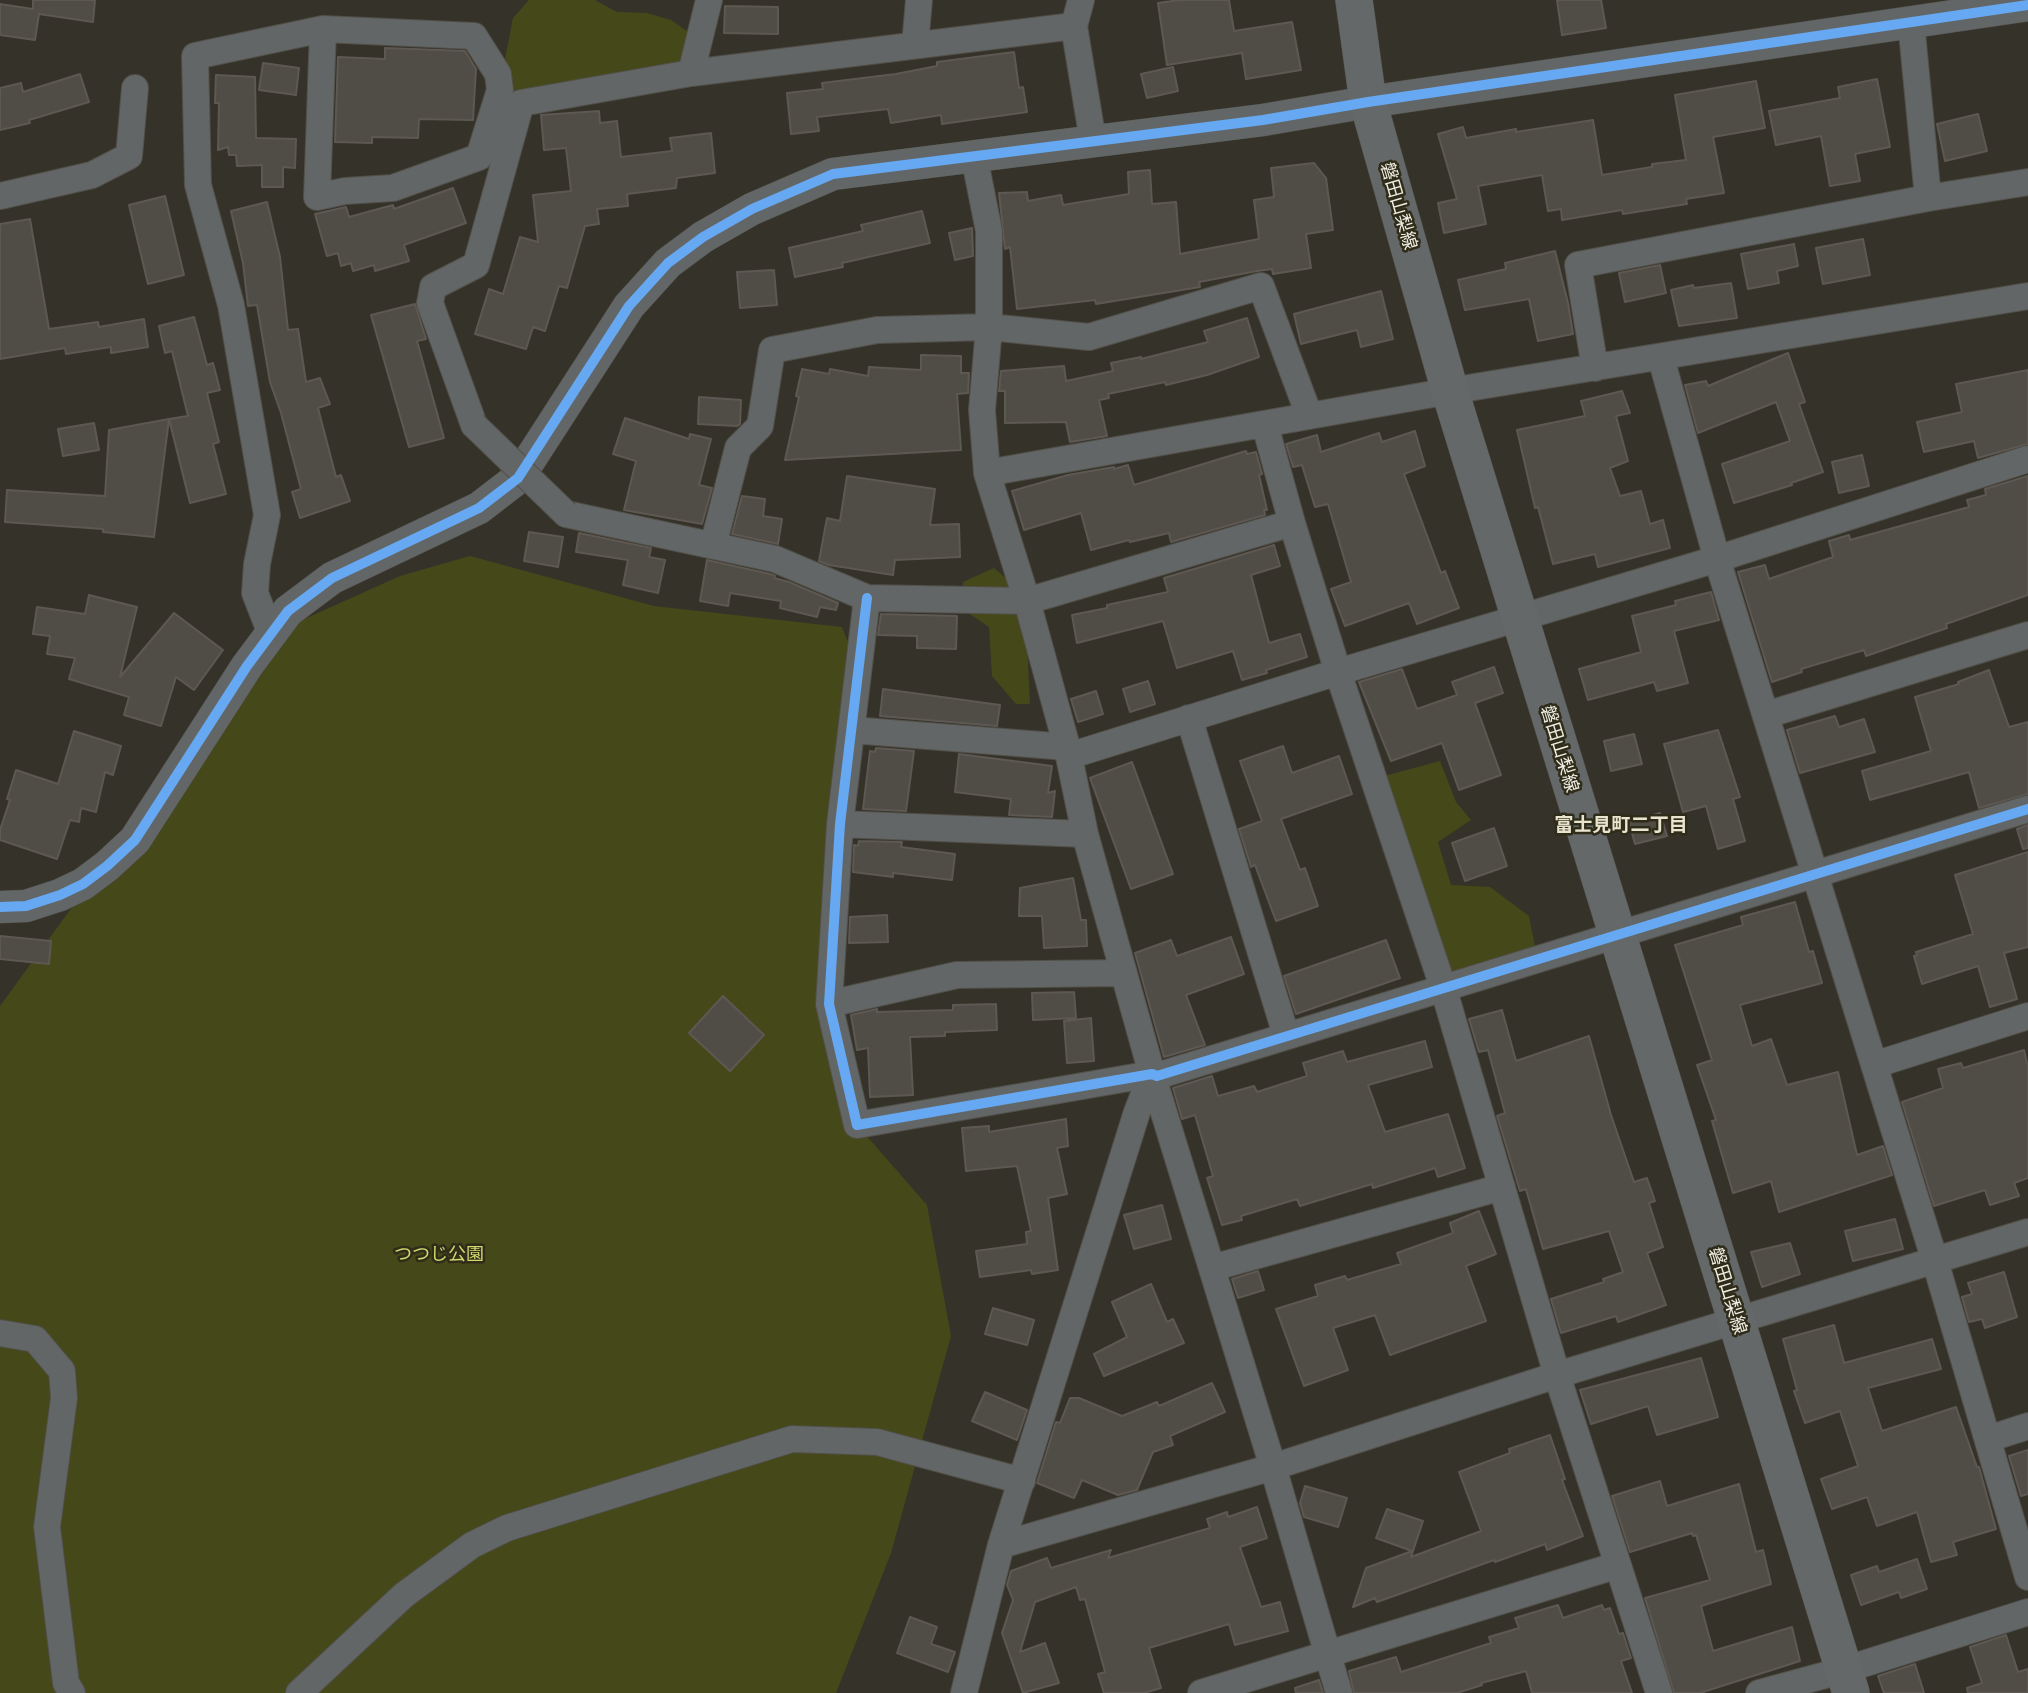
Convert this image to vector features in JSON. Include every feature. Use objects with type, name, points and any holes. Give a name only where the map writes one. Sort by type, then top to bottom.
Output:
[{"type":"main road","name":"磐田山梨線","points":[[1354,0],[1368,102],[1450,391],[1848,1681]]},
{"type":"street","points":[[691,73],[709,0]]},
{"type":"street","points":[[915,45],[919,0]]},
{"type":"street","points":[[1081,0],[1074,26],[1093,141]]},
{"type":"street","points":[[0,907],[26,906],[60,895],[99,872],[135,840],[247,666],[288,611],[332,578],[479,508],[518,478],[629,306],[668,262],[703,237],[752,209],[833,174],[1263,120],[1368,102],[2028,5]]},
{"type":"street","points":[[1911,23],[1928,198]]},
{"type":"street","points":[[1074,26],[691,73],[521,103],[476,265],[433,287],[430,303],[474,425],[566,514],[775,559],[867,598],[1027,601],[1292,523]]},
{"type":"street","points":[[271,634],[255,593],[257,564],[267,515],[231,305],[198,185],[195,56],[323,29],[474,36],[498,74],[500,90],[479,157],[393,188],[345,191],[317,197],[323,29]]},
{"type":"street","points":[[0,196],[92,175],[129,156],[135,88]]},
{"type":"street","points":[[974,156],[989,231],[989,327],[982,410],[987,472],[1027,601],[1068,752],[1085,834],[1152,1074],[1273,1467],[1339,1693]]},
{"type":"street","points":[[1595,368],[1578,265],[1928,198],[2028,182]]},
{"type":"street","points":[[712,545],[738,448],[760,426],[772,350],[877,330],[989,327],[1089,337],[1261,286],[1309,415]]},
{"type":"street","points":[[987,472],[1450,391],[2028,296]]},
{"type":"street","points":[[1661,358],[1717,559],[1935,1261],[2028,1577]]},
{"type":"street","points":[[1265,425],[1338,672],[1443,987],[1557,1375],[1659,1693]]},
{"type":"street","points":[[852,730],[1068,752],[1717,559],[2028,459]]},
{"type":"street","points":[[867,598],[840,824],[829,1004],[858,1125],[1152,1074],[1157,1076],[2028,809]]},
{"type":"street","points":[[1766,715],[2028,635]]},
{"type":"street","points":[[1189,718],[1286,1035]]},
{"type":"street","points":[[840,824],[1085,834]]},
{"type":"street","points":[[829,1004],[957,975],[1124,973]]},
{"type":"street","points":[[1874,1065],[2028,1016]]},
{"type":"street","points":[[964,1693],[1001,1545],[1137,1112],[1152,1074]]},
{"type":"street","points":[[1212,1268],[1502,1187]]},
{"type":"street","points":[[1001,1545],[1273,1467],[1557,1375],[2028,1232]]},
{"type":"street","points":[[0,1333],[34,1339],[61,1371],[64,1398],[47,1527],[66,1683],[72,1693]]},
{"type":"street","points":[[1987,1439],[2028,1426]]},
{"type":"street","points":[[299,1693],[404,1595],[472,1545],[507,1528],[792,1439],[877,1441],[1022,1481]]},
{"type":"street","points":[[1201,1693],[1618,1565]]},
{"type":"street","points":[[1759,1693],[1848,1681],[2028,1612]]},
{"type":"green space","points":[[529,0],[595,0],[617,12],[647,13],[671,20],[687,31],[696,55],[691,73],[498,95],[513,18]]},
{"type":"green space","name":"つつじ公園","points":[[470,556],[654,606],[842,627],[859,670],[829,1004],[857,1125],[927,1205],[951,1336],[891,1553],[836,1693],[0,1693],[0,1006],[271,634],[400,576]]},
{"type":"green space","points":[[994,568],[1015,586],[1027,640],[1030,704],[1016,704],[992,676],[989,627],[964,610],[963,582]]},
{"type":"green space","points":[[1440,761],[1456,802],[1471,820],[1438,842],[1451,885],[1490,887],[1529,916],[1535,947],[1441,981],[1373,779]]},
{"type":"building","points":[[33,0],[95,0],[93,22],[39,14],[35,40],[0,35],[0,4],[33,9]]},
{"type":"building","points":[[1229,0],[1234,31],[1292,22],[1301,70],[1246,79],[1242,53],[1167,65],[1158,3]]},
{"type":"building","points":[[1557,0],[1601,0],[1606,28],[1562,35]]},
{"type":"building","points":[[725,6],[778,7],[778,34],[724,33]]},
{"type":"building","points":[[385,48],[465,51],[476,69],[473,120],[419,119],[418,138],[372,137],[372,143],[335,142],[338,57],[385,59]]},
{"type":"building","points":[[1014,52],[1019,88],[1023,87],[1027,112],[942,124],[941,115],[891,123],[888,109],[817,117],[819,131],[791,134],[787,93],[823,89],[822,83],[937,66],[937,62]]},
{"type":"building","points":[[263,63],[299,68],[296,95],[259,90]]},
{"type":"building","points":[[1173,67],[1178,91],[1147,98],[1141,74]]},
{"type":"building","points":[[80,74],[89,102],[29,120],[30,123],[0,130],[0,88],[21,83],[23,92]]},
{"type":"building","points":[[216,75],[255,77],[256,138],[296,139],[295,168],[283,167],[283,187],[262,187],[262,165],[237,166],[236,155],[229,155],[228,147],[218,150],[219,103],[215,103]]},
{"type":"building","points":[[1877,79],[1890,147],[1855,154],[1860,181],[1830,186],[1821,136],[1776,145],[1769,111],[1840,98],[1838,87]]},
{"type":"building","points":[[1756,81],[1765,128],[1713,137],[1724,193],[1686,199],[1687,204],[1623,214],[1622,210],[1562,220],[1561,209],[1548,211],[1542,175],[1478,186],[1486,224],[1444,233],[1438,203],[1457,199],[1438,134],[1463,127],[1466,138],[1593,120],[1602,175],[1652,167],[1652,164],[1686,160],[1675,95]]},
{"type":"building","points":[[599,111],[600,123],[617,121],[621,157],[672,151],[670,138],[711,133],[715,173],[677,178],[676,188],[627,194],[628,206],[597,209],[599,224],[585,226],[567,288],[559,286],[545,331],[533,327],[526,349],[475,334],[489,289],[503,294],[520,237],[538,242],[533,195],[571,191],[566,148],[544,150],[541,115]]},
{"type":"building","points":[[1978,114],[1987,151],[1945,161],[1937,124]]},
{"type":"building","points":[[1314,163],[1326,178],[1333,230],[1306,234],[1311,268],[1273,274],[1272,269],[1257,271],[1199,282],[1200,287],[1096,304],[1095,300],[1017,309],[1010,247],[1005,249],[999,193],[1027,192],[1028,201],[1061,195],[1063,205],[1129,194],[1128,172],[1150,170],[1152,204],[1176,202],[1180,254],[1259,239],[1254,200],[1274,197],[1271,168]]},
{"type":"building","points":[[453,188],[466,223],[404,245],[409,261],[375,271],[374,265],[353,271],[351,263],[341,266],[338,253],[327,256],[315,214],[346,207],[349,217],[393,205],[394,209]]},
{"type":"building","points":[[165,196],[184,275],[148,284],[129,205]]},
{"type":"building","points":[[267,202],[280,257],[288,330],[298,329],[306,382],[320,378],[330,404],[318,408],[336,477],[341,475],[350,501],[300,518],[292,492],[301,489],[270,382],[257,305],[248,306],[243,263],[231,211]]},
{"type":"building","points":[[922,211],[930,243],[795,277],[789,248],[863,231],[861,225]]},
{"type":"building","points":[[30,219],[49,329],[98,322],[99,327],[144,319],[148,347],[111,353],[111,347],[66,354],[65,348],[0,359],[0,224]]},
{"type":"building","points":[[972,228],[973,256],[955,260],[949,233]]},
{"type":"building","points":[[1863,239],[1870,275],[1823,284],[1816,248]]},
{"type":"building","points":[[1794,244],[1798,266],[1777,271],[1779,283],[1748,289],[1741,254]]},
{"type":"building","points":[[1555,251],[1573,334],[1538,341],[1529,299],[1465,310],[1458,280],[1506,269],[1505,263]]},
{"type":"building","points":[[1660,265],[1666,293],[1625,302],[1619,273]]},
{"type":"building","points":[[774,270],[777,305],[740,308],[737,272]]},
{"type":"building","points":[[1731,283],[1737,318],[1679,326],[1671,290],[1693,285],[1694,288]]},
{"type":"building","points":[[1381,291],[1393,339],[1361,347],[1357,330],[1301,344],[1294,314]]},
{"type":"building","points":[[415,304],[426,339],[417,341],[444,438],[409,447],[371,315]]},
{"type":"building","points":[[194,317],[207,365],[213,363],[220,390],[207,393],[219,442],[213,444],[226,494],[190,503],[169,419],[188,416],[172,351],[165,353],[159,326]]},
{"type":"building","points":[[1247,318],[1259,357],[1207,375],[1108,394],[1109,398],[1099,400],[1107,436],[1070,442],[1066,422],[1005,423],[1005,391],[999,391],[1001,371],[1064,366],[1066,381],[1113,371],[1111,363],[1141,359],[1208,342],[1204,331]]},
{"type":"building","points":[[1788,353],[1805,402],[1799,404],[1823,472],[1734,503],[1722,464],[1790,441],[1776,402],[1698,433],[1685,385],[1706,381],[1708,386]]},
{"type":"building","points":[[921,355],[961,356],[961,373],[969,373],[968,393],[957,394],[961,450],[785,460],[799,397],[796,396],[802,369],[829,374],[830,369],[868,376],[869,367],[921,370]]},
{"type":"building","points":[[2028,370],[2028,444],[1978,458],[1974,441],[1924,452],[1917,422],[1962,412],[1956,384]]},
{"type":"building","points":[[1622,391],[1630,413],[1616,416],[1628,461],[1610,468],[1620,496],[1641,491],[1650,524],[1663,520],[1670,548],[1598,567],[1595,554],[1553,564],[1538,507],[1535,508],[1517,430],[1585,416],[1581,401]]},
{"type":"building","points":[[699,397],[741,400],[740,424],[698,424]]},
{"type":"building","points":[[625,418],[689,439],[690,434],[711,439],[699,485],[712,488],[702,524],[624,510],[636,461],[613,454]]},
{"type":"building","points":[[169,419],[154,537],[103,532],[103,529],[5,522],[7,490],[105,496],[109,430]]},
{"type":"building","points":[[94,423],[99,450],[63,456],[58,429]]},
{"type":"building","points":[[1415,431],[1425,466],[1404,474],[1441,573],[1445,571],[1459,608],[1417,624],[1409,603],[1345,626],[1331,589],[1351,582],[1328,504],[1315,507],[1302,465],[1293,467],[1286,444],[1317,435],[1321,452],[1379,433],[1382,442]]},
{"type":"building","points":[[1246,451],[1247,454],[1256,452],[1262,474],[1259,475],[1267,510],[1264,510],[1265,515],[1171,542],[1169,533],[1091,550],[1081,513],[1024,530],[1012,491],[1068,475],[1128,465],[1134,485]]},
{"type":"building","points":[[1862,455],[1869,486],[1839,493],[1832,462]]},
{"type":"building","points":[[847,476],[935,489],[930,525],[959,524],[960,557],[895,560],[893,575],[819,561],[827,518],[840,521]]},
{"type":"building","points":[[2028,476],[2028,595],[1946,624],[1947,628],[1866,656],[1864,650],[1801,669],[1802,672],[1772,682],[1738,572],[1765,565],[1769,579],[1833,557],[1829,541],[1849,535],[1850,540],[1969,507],[1967,500],[1986,495],[1985,489]]},
{"type":"building","points":[[742,496],[765,499],[763,516],[782,519],[778,544],[732,534]]},
{"type":"building","points":[[529,532],[563,537],[558,567],[524,561]]},
{"type":"building","points":[[579,533],[651,548],[649,557],[665,560],[658,593],[623,585],[628,560],[576,552]]},
{"type":"building","points":[[1274,545],[1280,566],[1251,575],[1269,643],[1300,634],[1307,657],[1242,680],[1233,651],[1177,668],[1163,621],[1077,643],[1072,615],[1168,592],[1164,578]]},
{"type":"building","points":[[707,560],[770,574],[775,576],[774,578],[838,603],[836,610],[820,607],[817,617],[780,608],[781,601],[730,593],[728,606],[700,601]]},
{"type":"building","points":[[1711,592],[1719,620],[1674,631],[1688,683],[1657,691],[1654,682],[1588,700],[1579,669],[1641,652],[1632,616],[1676,605],[1675,601]]},
{"type":"building","points":[[89,595],[137,607],[120,677],[174,613],[223,650],[194,690],[176,677],[161,726],[124,715],[129,697],[69,679],[75,658],[47,654],[50,636],[33,634],[37,607],[85,614]]},
{"type":"building","points":[[881,614],[957,616],[956,649],[917,648],[917,636],[878,635]]},
{"type":"building","points":[[1494,667],[1503,693],[1475,703],[1501,775],[1459,790],[1442,743],[1391,761],[1359,682],[1402,669],[1417,709],[1457,695],[1452,682]]},
{"type":"building","points":[[1989,670],[2009,727],[2028,722],[2028,794],[1979,808],[1969,772],[1870,800],[1862,771],[1931,751],[1915,697],[1959,684],[1958,682]]},
{"type":"building","points":[[1148,681],[1155,704],[1130,712],[1123,689]]},
{"type":"building","points":[[883,689],[1000,705],[997,726],[880,716]]},
{"type":"building","points":[[1096,691],[1103,714],[1078,722],[1071,699]]},
{"type":"building","points":[[1835,716],[1839,727],[1864,719],[1875,752],[1800,773],[1787,730]]},
{"type":"building","points":[[1718,730],[1740,797],[1733,799],[1745,841],[1718,849],[1706,806],[1683,812],[1664,744]]},
{"type":"building","points":[[74,731],[121,746],[113,775],[105,772],[96,812],[81,808],[79,822],[70,820],[57,859],[0,840],[0,830],[10,800],[7,799],[16,770],[58,784]]},
{"type":"building","points":[[1634,734],[1642,764],[1611,771],[1604,741]]},
{"type":"building","points":[[1283,746],[1292,773],[1339,756],[1352,794],[1281,819],[1300,870],[1305,868],[1318,906],[1276,921],[1255,865],[1251,867],[1239,829],[1262,821],[1240,761]]},
{"type":"building","points":[[876,748],[914,751],[906,811],[863,809],[870,751],[875,752]]},
{"type":"building","points":[[959,754],[1052,766],[1048,793],[1055,791],[1052,817],[1009,815],[1011,799],[955,792]]},
{"type":"building","points":[[1132,762],[1173,874],[1131,889],[1090,778]]},
{"type":"building","points":[[1660,813],[1667,836],[1635,844],[1629,822]]},
{"type":"building","points":[[2028,825],[2028,848],[2023,849],[2017,829]]},
{"type":"building","points":[[1494,828],[1507,866],[1465,881],[1452,843]]},
{"type":"building","points":[[859,841],[902,842],[901,847],[955,854],[952,880],[893,873],[893,877],[853,872],[854,845],[858,846]]},
{"type":"building","points":[[2028,852],[2028,947],[2004,953],[2017,999],[1990,1007],[1978,966],[1922,984],[1914,956],[1917,955],[1916,952],[1973,934],[1955,875]]},
{"type":"building","points":[[1073,878],[1081,920],[1086,920],[1087,946],[1044,948],[1042,916],[1019,916],[1020,888]]},
{"type":"building","points":[[1795,902],[1809,952],[1813,951],[1822,983],[1740,1005],[1752,1046],[1771,1039],[1787,1085],[1838,1072],[1857,1155],[1883,1146],[1892,1175],[1779,1212],[1771,1181],[1733,1193],[1712,1121],[1716,1120],[1697,1065],[1712,1060],[1675,945],[1743,925],[1741,917]]},
{"type":"building","points":[[887,915],[888,942],[849,943],[850,917]]},
{"type":"building","points":[[0,936],[51,941],[49,964],[0,959]]},
{"type":"building","points":[[1231,937],[1244,974],[1186,995],[1205,1045],[1164,1057],[1135,953],[1171,940],[1177,956]]},
{"type":"building","points":[[1386,940],[1400,978],[1296,1014],[1284,976]]},
{"type":"building","points":[[1074,992],[1076,1018],[1033,1020],[1032,993]]},
{"type":"building","points":[[723,996],[764,1035],[730,1071],[689,1033]]},
{"type":"building","points":[[996,1004],[997,1030],[945,1032],[945,1036],[910,1037],[913,1095],[870,1097],[868,1048],[857,1050],[851,1015],[877,1009],[877,1012],[953,1010],[953,1005]]},
{"type":"building","points":[[1502,1010],[1516,1061],[1589,1036],[1611,1115],[1634,1182],[1647,1178],[1655,1201],[1649,1203],[1663,1247],[1647,1253],[1666,1305],[1618,1322],[1616,1316],[1561,1333],[1551,1299],[1604,1282],[1603,1279],[1623,1272],[1609,1231],[1543,1249],[1526,1189],[1520,1191],[1497,1116],[1505,1113],[1488,1050],[1479,1052],[1469,1019]]},
{"type":"building","points":[[1091,1018],[1094,1061],[1067,1063],[1064,1021]]},
{"type":"building","points":[[1425,1041],[1432,1067],[1368,1085],[1385,1132],[1448,1114],[1465,1168],[1438,1177],[1435,1168],[1373,1188],[1372,1184],[1300,1206],[1297,1199],[1241,1216],[1242,1220],[1222,1225],[1207,1178],[1213,1176],[1195,1115],[1182,1119],[1173,1088],[1212,1076],[1218,1096],[1254,1086],[1257,1092],[1307,1076],[1303,1063],[1343,1051],[1347,1062]]},
{"type":"building","points":[[2024,1050],[2028,1067],[2028,1178],[2014,1183],[2019,1196],[1990,1205],[1985,1190],[1934,1206],[1902,1102],[1943,1088],[1938,1069],[1961,1063],[1963,1068]]},
{"type":"building","points":[[1066,1119],[1068,1146],[1057,1148],[1067,1194],[1048,1198],[1058,1270],[1032,1274],[1031,1270],[980,1277],[976,1251],[1027,1244],[1026,1232],[1031,1231],[1017,1166],[966,1171],[962,1128],[989,1126],[989,1132]]},
{"type":"building","points":[[1162,1205],[1171,1239],[1134,1249],[1124,1215]]},
{"type":"building","points":[[1479,1211],[1496,1254],[1466,1266],[1486,1321],[1390,1355],[1375,1315],[1333,1328],[1348,1370],[1304,1386],[1276,1309],[1318,1296],[1315,1285],[1345,1276],[1347,1280],[1401,1264],[1397,1253],[1453,1233],[1450,1223]]},
{"type":"building","points":[[1895,1219],[1903,1249],[1853,1261],[1845,1231]]},
{"type":"building","points":[[1790,1243],[1800,1274],[1762,1287],[1751,1252]]},
{"type":"building","points":[[1258,1271],[1264,1290],[1238,1298],[1232,1279]]},
{"type":"building","points":[[2004,1272],[2017,1317],[1985,1328],[1982,1319],[1969,1322],[1962,1297],[1972,1294],[1968,1283]]},
{"type":"building","points":[[1151,1284],[1167,1322],[1173,1319],[1184,1343],[1104,1376],[1094,1354],[1127,1337],[1112,1302]]},
{"type":"building","points":[[993,1308],[1034,1320],[1027,1345],[985,1334]]},
{"type":"building","points":[[1834,1325],[1844,1363],[1932,1339],[1941,1369],[1868,1388],[1882,1431],[1956,1407],[1979,1467],[1996,1529],[1953,1542],[1957,1555],[1931,1562],[1917,1512],[1877,1526],[1867,1497],[1832,1509],[1821,1479],[1858,1466],[1840,1411],[1805,1423],[1794,1391],[1797,1390],[1783,1339]]},
{"type":"building","points":[[1701,1358],[1718,1417],[1657,1435],[1648,1406],[1591,1424],[1580,1390]]},
{"type":"building","points":[[1212,1383],[1225,1412],[1170,1436],[1173,1445],[1153,1452],[1137,1490],[1118,1495],[1082,1480],[1074,1498],[1037,1483],[1056,1422],[1060,1423],[1070,1398],[1079,1398],[1122,1416],[1157,1402],[1159,1406]]},
{"type":"building","points":[[985,1392],[1027,1410],[1017,1440],[972,1421]]},
{"type":"building","points":[[1550,1435],[1565,1479],[1562,1480],[1583,1536],[1547,1550],[1545,1544],[1377,1602],[1375,1598],[1353,1607],[1366,1568],[1412,1551],[1376,1538],[1387,1509],[1423,1521],[1411,1557],[1481,1531],[1459,1472],[1510,1453],[1509,1449]]},
{"type":"building","points":[[2028,1450],[2028,1494],[2021,1496],[2009,1456]]},
{"type":"building","points":[[1660,1481],[1667,1506],[1739,1484],[1756,1552],[1763,1550],[1771,1584],[1701,1606],[1713,1651],[1792,1627],[1800,1661],[1700,1693],[1674,1693],[1645,1598],[1710,1580],[1696,1535],[1693,1536],[1692,1533],[1630,1552],[1612,1496]]},
{"type":"building","points":[[1305,1486],[1347,1498],[1338,1527],[1304,1517],[1300,1503]]},
{"type":"building","points":[[1257,1507],[1267,1538],[1240,1547],[1261,1607],[1280,1602],[1288,1631],[1235,1645],[1229,1624],[1149,1648],[1161,1688],[1144,1693],[1104,1693],[1098,1674],[1105,1672],[1085,1599],[1080,1600],[1076,1587],[1035,1602],[1020,1652],[1045,1643],[1059,1683],[1023,1693],[1002,1633],[1013,1600],[1007,1585],[1011,1571],[1047,1558],[1051,1568],[1111,1550],[1108,1558],[1210,1528],[1207,1519],[1227,1512],[1228,1517]]},
{"type":"building","points":[[1917,1559],[1927,1589],[1901,1598],[1899,1592],[1861,1605],[1851,1575],[1877,1566],[1879,1572]]},
{"type":"building","points":[[1558,1605],[1563,1618],[1602,1605],[1604,1610],[1610,1608],[1619,1634],[1623,1633],[1631,1658],[1621,1661],[1632,1693],[1532,1693],[1526,1671],[1481,1683],[1482,1685],[1457,1693],[1354,1693],[1349,1671],[1396,1657],[1401,1672],[1491,1643],[1489,1637],[1519,1628],[1515,1618]]},
{"type":"building","points":[[910,1617],[937,1627],[931,1644],[955,1652],[948,1672],[897,1653]]},
{"type":"building","points":[[2006,1635],[2018,1672],[2028,1669],[2028,1693],[1968,1693],[1967,1688],[1982,1683],[1970,1647]]},
{"type":"building","points":[[1915,1664],[1924,1693],[1884,1693],[1878,1676]]},
{"type":"building","points":[[1319,1680],[1323,1693],[1296,1693],[1295,1688]]},
{"type":"cycle path","points":[[0,907],[26,906],[60,895],[83,884],[107,866],[135,840],[247,666],[288,611],[332,578],[479,508],[518,478],[629,306],[668,263],[703,237],[752,209],[833,174],[1263,120],[1368,102],[2028,5]]},
{"type":"cycle path","points":[[867,598],[840,824],[829,1004],[857,1125],[1152,1074],[1157,1076],[2028,809]]},
{"type":"district","name":"富士見町二丁目","points":[[1621,826]]}]
